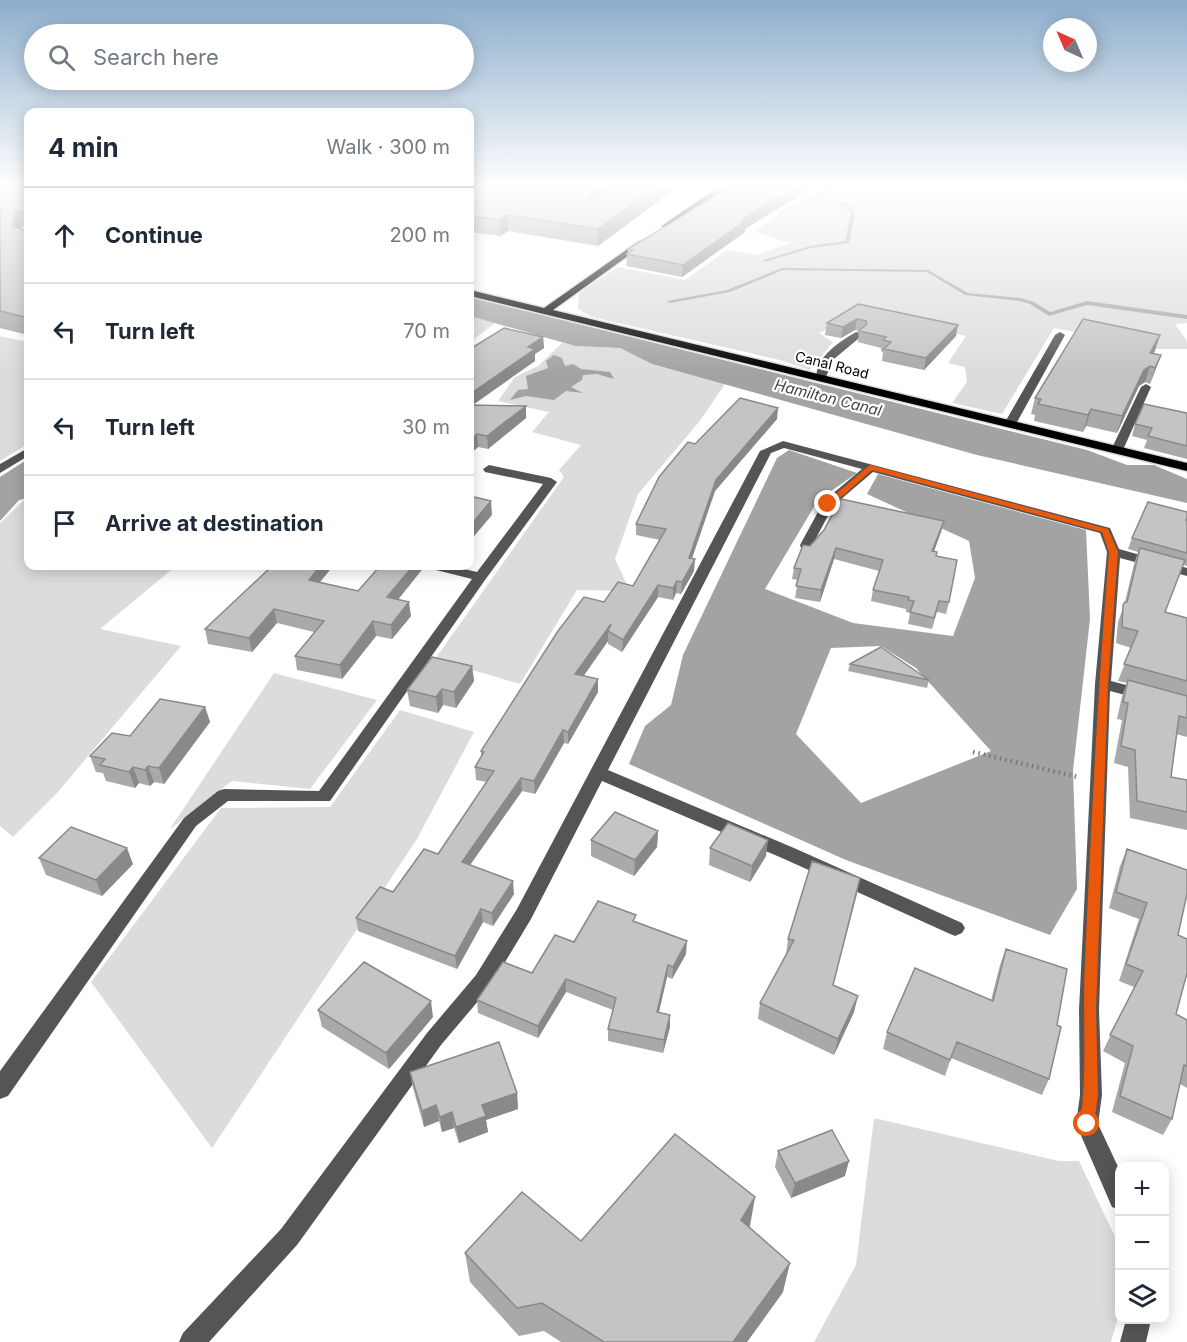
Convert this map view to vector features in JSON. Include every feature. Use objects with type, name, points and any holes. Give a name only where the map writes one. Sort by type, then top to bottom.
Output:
[{"type":"main road","points":[[544,312],[636,248]]},
{"type":"main road","name":"Canal Road","points":[[474,294],[1187,467]]},
{"type":"street","points":[[821,378],[823,364],[842,344],[859,334]]},
{"type":"street","points":[[1010,424],[1060,335]]},
{"type":"street","points":[[1117,450],[1146,387]]},
{"type":"street","points":[[192,1342],[289,1237],[434,1039],[483,981],[524,914],[766,451],[783,444],[1105,531],[1114,552],[1103,684],[1089,1010],[1091,1095],[1087,1124],[1115,1190]]},
{"type":"street","points":[[0,469],[24,454]]},
{"type":"street","points":[[806,545],[828,504],[870,468]]},
{"type":"street","points":[[0,1089],[190,822],[224,795],[324,797],[480,577],[551,482],[489,469]]},
{"type":"street","points":[[1114,552],[1187,572]]},
{"type":"street","points":[[453,570],[480,577]]},
{"type":"street","points":[[1103,684],[1155,698]]},
{"type":"street","points":[[598,773],[788,853],[955,928]]},
{"type":"street","points":[[1133,1342],[1138,1324]]},
{"type":"path","points":[[973,752],[1099,782]]},
{"type":"shaded area","points":[[777,248],[1187,248],[1187,323],[1175,324],[1187,341],[1187,349],[1158,349],[1054,328],[1002,414],[952,403],[967,382],[965,367],[948,363],[966,336],[911,325],[855,323],[819,333],[833,342],[810,370],[780,360],[592,317],[578,309],[579,293],[618,267],[685,280],[727,250],[756,255]]},
{"type":"shaded area","points":[[474,317],[495,323],[474,339]]},
{"type":"shaded area","points":[[0,336],[24,341],[24,446],[0,461]]},
{"type":"shaded area","points":[[562,343],[575,346],[620,348],[652,364],[725,384],[699,422],[638,494],[615,559],[630,591],[577,590],[520,684],[435,659],[564,477],[559,470],[581,445],[532,432],[549,412],[498,401],[515,377],[538,366]]},
{"type":"shaded area","points":[[24,500],[24,570],[171,570],[100,629],[181,646],[57,793],[13,837],[0,826],[0,523]]},
{"type":"shaded area","points":[[274,673],[377,700],[310,789],[232,781],[170,829]]},
{"type":"shaded area","points":[[400,710],[474,732],[417,839],[212,1148],[91,982],[221,808],[330,807]]},
{"type":"shaded area","points":[[874,1118],[1059,1161],[1079,1161],[1115,1237],[1116,1324],[1111,1342],[814,1342],[856,1265]]},
{"type":"water","name":"Hamilton Canal","points":[[474,298],[1087,450],[1127,465],[1154,465],[1187,479],[1187,503],[977,455],[652,364],[620,348],[575,346],[474,317]]},
{"type":"water","points":[[554,355],[562,358],[565,366],[573,364],[581,369],[610,372],[614,379],[597,374],[583,375],[582,380],[571,387],[583,393],[566,391],[554,400],[526,396],[510,400],[518,390],[528,389],[526,376],[548,368],[546,361]]},
{"type":"water","points":[[789,450],[857,473],[818,500],[765,589],[853,623],[953,636],[975,578],[969,541],[867,494],[878,474],[1086,530],[1090,619],[1073,771],[1077,889],[1050,935],[846,860],[629,764],[645,726],[671,705],[683,655],[777,458]],"holes":[[[881,646],[916,668],[991,751],[861,803],[796,734],[831,648]]]},
{"type":"water","points":[[24,462],[24,499],[19,500],[0,521],[0,477]]},
{"type":"building","points":[[0,248],[24,248],[24,317],[0,311]]},
{"type":"building","points":[[707,248],[683,265],[627,254],[633,250],[628,249]]},
{"type":"building","points":[[858,304],[958,325],[926,358],[884,349],[891,342],[883,340],[886,337],[859,331],[867,324],[866,321],[857,319],[843,327],[827,323]]},
{"type":"building","points":[[1083,319],[1160,335],[1150,353],[1161,355],[1155,368],[1150,366],[1144,370],[1122,416],[1091,409],[1088,415],[1038,404],[1041,399],[1035,398]]},
{"type":"building","points":[[504,328],[543,337],[528,347],[535,349],[474,391],[474,347]]},
{"type":"building","points":[[740,398],[778,408],[716,480],[689,558],[695,559],[682,582],[677,581],[673,588],[658,585],[623,640],[608,631],[611,624],[575,674],[598,679],[568,732],[563,730],[534,781],[521,778],[462,862],[513,881],[492,913],[481,909],[455,956],[356,918],[380,887],[393,892],[424,849],[438,854],[494,771],[475,767],[484,752],[481,751],[558,631],[584,597],[604,602],[618,582],[633,586],[666,529],[636,524],[659,477],[688,442],[695,444]]},
{"type":"building","points":[[1144,404],[1187,413],[1187,446],[1148,436],[1152,428],[1135,424]]},
{"type":"building","points":[[474,405],[526,406],[487,436],[477,434],[474,437]]},
{"type":"building","points":[[474,497],[491,501],[474,521]]},
{"type":"building","points":[[841,499],[944,521],[932,551],[937,552],[936,556],[957,560],[949,602],[939,601],[934,618],[910,612],[914,601],[908,600],[909,597],[873,590],[883,560],[836,548],[821,590],[796,586],[801,569],[794,568],[803,545],[810,546],[824,530]]},
{"type":"building","points":[[1148,502],[1187,512],[1187,553],[1132,538]]},
{"type":"building","points":[[1140,548],[1185,560],[1165,612],[1187,618],[1187,681],[1124,664],[1138,631],[1122,627],[1123,605],[1127,602]]},
{"type":"building","points":[[268,570],[317,570],[309,580],[358,591],[376,570],[410,570],[387,597],[409,602],[391,625],[373,621],[340,665],[295,656],[324,621],[274,609],[249,638],[205,629]]},
{"type":"building","points":[[881,647],[929,680],[850,664]]},
{"type":"building","points":[[432,657],[472,666],[454,692],[442,689],[436,697],[407,690]]},
{"type":"building","points":[[1128,680],[1187,696],[1187,718],[1179,716],[1171,777],[1187,780],[1187,812],[1137,801],[1135,750],[1121,746],[1128,703],[1123,702]]},
{"type":"building","points":[[160,699],[205,707],[159,768],[148,766],[145,770],[133,767],[129,772],[100,765],[105,759],[90,756],[112,733],[130,736]]},
{"type":"building","points":[[615,812],[658,831],[635,860],[591,840]]},
{"type":"building","points":[[728,823],[768,840],[752,866],[710,848]]},
{"type":"building","points":[[71,827],[127,848],[96,880],[39,858]]},
{"type":"building","points":[[1127,849],[1187,870],[1187,894],[1178,935],[1187,939],[1187,973],[1176,1014],[1187,1020],[1187,1066],[1184,1065],[1172,1119],[1120,1096],[1133,1046],[1110,1035],[1143,971],[1126,964],[1147,903],[1116,892]]},
{"type":"building","points":[[812,861],[860,878],[833,985],[858,996],[838,1039],[760,1003],[794,940],[788,939]]},
{"type":"building","points":[[598,901],[636,915],[633,921],[687,941],[673,967],[668,965],[657,1012],[670,1015],[664,1040],[608,1029],[616,998],[566,979],[538,1026],[477,1000],[503,962],[532,973],[555,935],[574,942]]},
{"type":"building","points":[[1006,949],[1067,969],[1057,1025],[1061,1027],[1049,1079],[957,1042],[950,1060],[887,1032],[915,968],[993,1001]]},
{"type":"building","points":[[364,962],[431,1001],[386,1053],[318,1010]]},
{"type":"building","points":[[499,1042],[517,1093],[482,1105],[486,1116],[456,1127],[452,1112],[440,1117],[436,1105],[422,1111],[410,1072]]},
{"type":"building","points":[[832,1130],[849,1161],[795,1183],[778,1151]]},
{"type":"building","points":[[675,1134],[755,1197],[741,1220],[790,1263],[733,1342],[604,1342],[542,1303],[517,1308],[465,1253],[522,1192],[581,1241]]},
{"type":"waterway","points":[[766,261],[808,248]]},
{"type":"waterway","points":[[670,301],[728,291],[782,269],[928,271],[967,294],[1020,300],[1032,303],[1049,314],[1087,303],[1187,317]]},
{"type":"route","points":[[828,504],[870,468],[1105,531],[1114,552],[1103,684],[1089,1010],[1091,1095],[1087,1124]]}]
